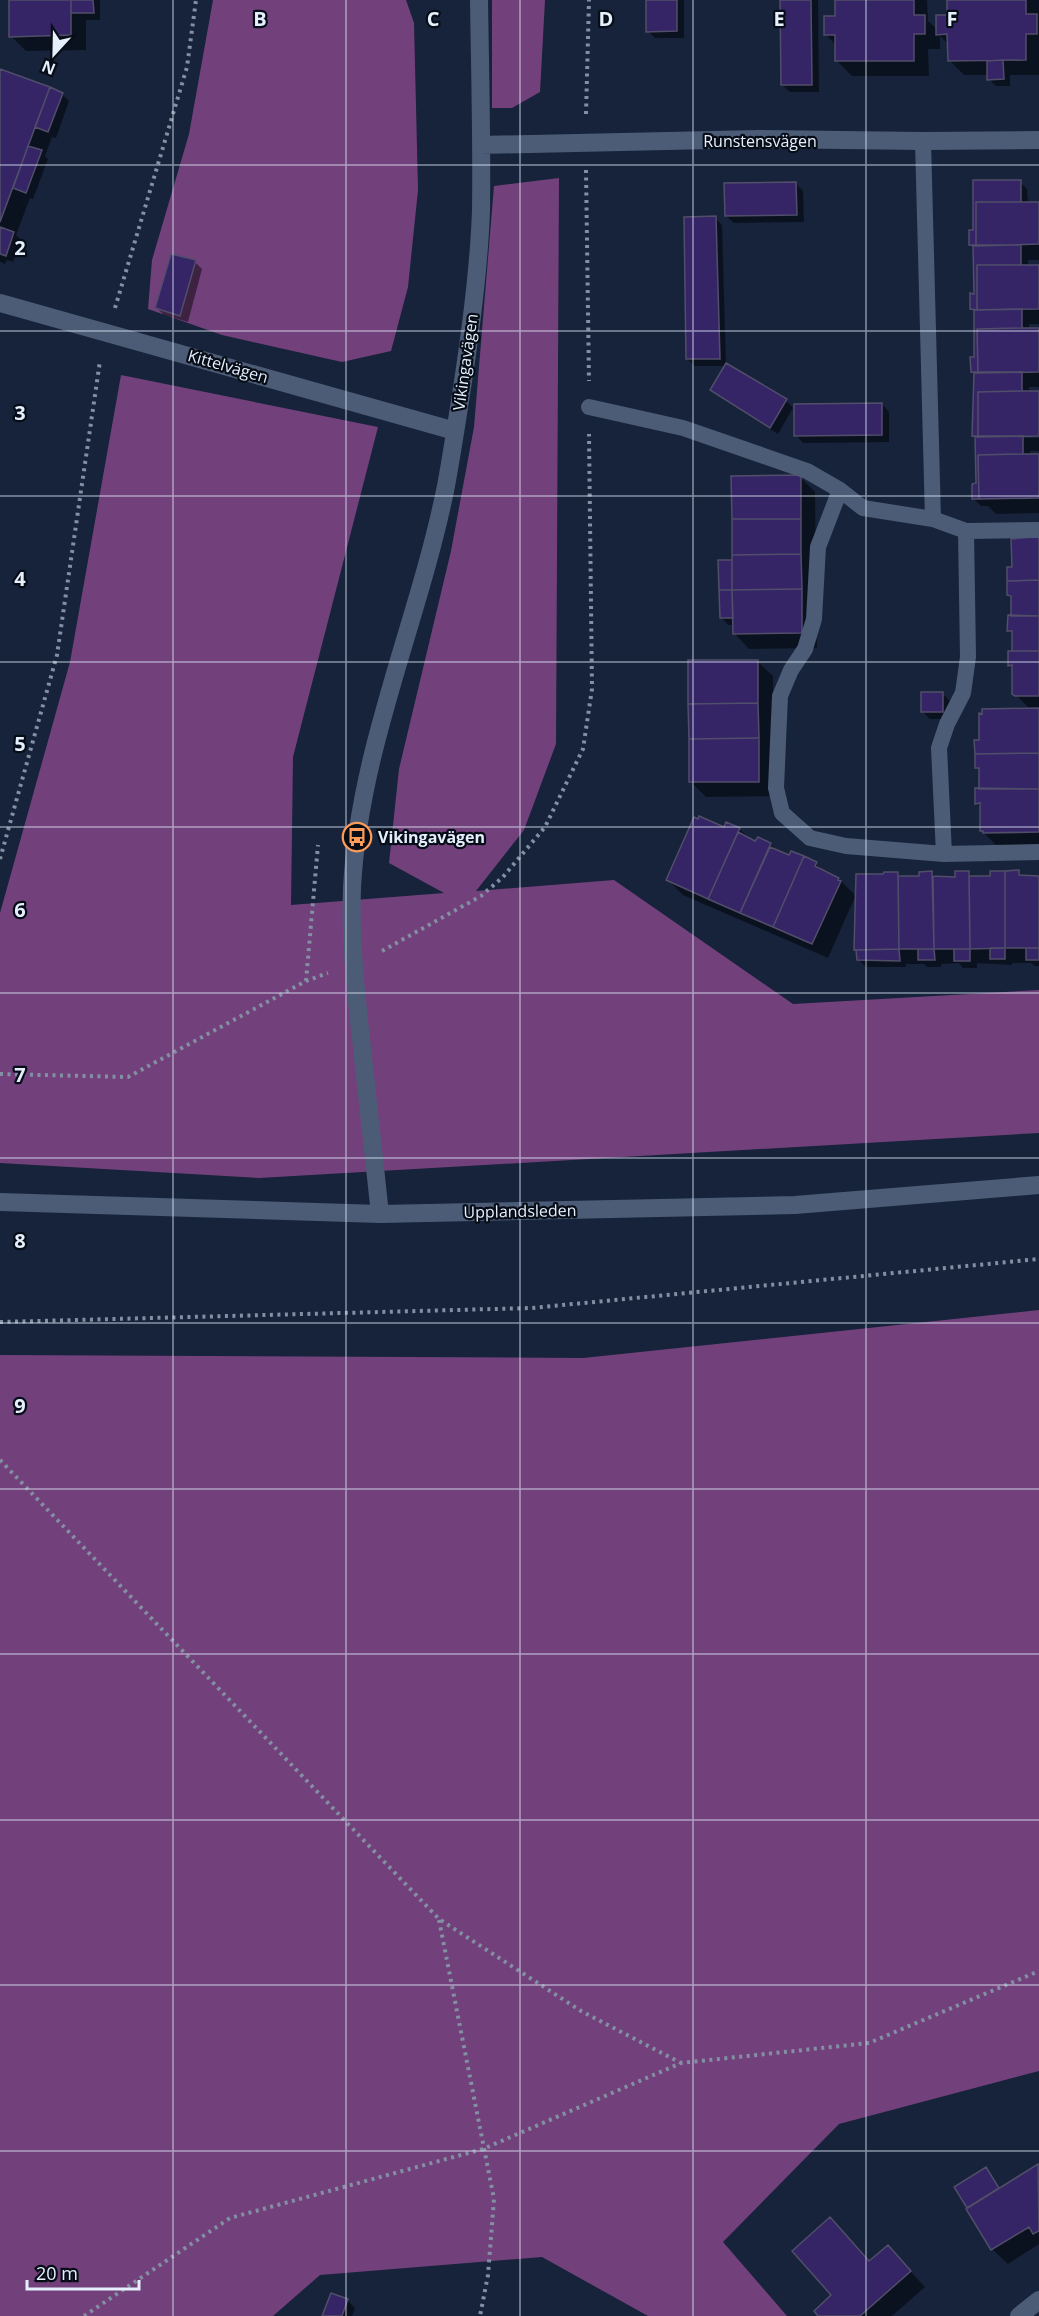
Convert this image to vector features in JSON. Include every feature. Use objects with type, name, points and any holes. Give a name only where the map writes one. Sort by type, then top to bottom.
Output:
[{"type":"street","name":"Vikingavägen","points":[[380,1214],[353,964],[352,888],[357,837],[367,780],[388,694],[432,547],[447,483],[455,431],[478,268],[481,211],[479,0]]},
{"type":"street","name":"Runstensvägen","points":[[481,145],[758,139],[1039,140]]},
{"type":"street","name":"Kittelvägen","points":[[0,303],[455,431]]},
{"type":"street","name":"Upplandsleden","points":[[0,1202],[380,1214],[795,1204],[1039,1185]]},
{"type":"street","points":[[1019,2316],[1039,2300]]},
{"type":"lane","points":[[923,141],[933,519]]},
{"type":"lane","points":[[589,407],[683,428],[807,471],[840,490],[863,508],[933,519],[966,531],[1039,530]]},
{"type":"lane","points":[[840,490],[818,547],[814,619],[805,649],[791,670],[780,696],[776,788],[782,813],[810,838],[846,846],[944,854],[1039,852]]},
{"type":"lane","points":[[944,854],[939,748],[963,693],[968,657],[966,531]]},
{"type":"path","points":[[0,859],[57,655],[98,366],[187,67],[196,0]]},
{"type":"path","points":[[0,1074],[128,1077],[306,981],[353,964],[481,896],[503,877],[545,827],[583,749],[592,689],[586,144],[589,0]]},
{"type":"path","points":[[306,981],[318,845]]},
{"type":"path","points":[[0,1322],[532,1308],[1039,1258]]},
{"type":"path","points":[[0,1460],[439,1919],[581,2011],[681,2063]]},
{"type":"path","points":[[439,1919],[494,2199],[488,2275],[480,2316]]},
{"type":"path","points":[[84,2316],[230,2218],[483,2149],[681,2063],[869,2043],[1039,1971]]},
{"type":"shaded area","points":[[213,0],[406,0],[414,23],[418,190],[408,287],[391,351],[342,362],[222,335],[148,309],[152,260],[189,134]]},
{"type":"shaded area","points":[[492,0],[545,0],[540,92],[512,108],[492,108]]},
{"type":"shaded area","points":[[559,178],[556,744],[524,830],[476,891],[614,880],[793,1004],[1039,990],[1039,1133],[259,1178],[0,1163],[0,913],[70,662],[121,375],[378,427],[293,757],[291,905],[444,893],[389,863],[399,769],[451,551],[474,427],[494,186]]},
{"type":"shaded area","points":[[1039,1310],[1039,2071],[839,2124],[723,2242],[787,2316],[648,2316],[542,2257],[320,2275],[273,2316],[0,2316],[0,1355],[583,1358]]},
{"type":"building","points":[[9,0],[71,0],[71,35],[9,37]]},
{"type":"building","points":[[71,0],[93,0],[94,13],[71,13]]},
{"type":"building","points":[[646,0],[677,0],[677,31],[646,32]]},
{"type":"building","points":[[780,0],[811,0],[812,85],[781,85]]},
{"type":"building","points":[[835,0],[914,0],[914,15],[925,15],[925,34],[914,34],[914,61],[835,61],[835,35],[824,35],[824,16],[835,16]]},
{"type":"building","points":[[947,0],[1026,0],[1026,14],[1037,14],[1037,34],[1026,34],[1026,60],[948,61],[947,34],[936,35],[936,15],[947,15]]},
{"type":"building","points":[[1003,60],[1004,79],[987,80],[987,61]]},
{"type":"building","points":[[0,69],[50,87],[0,222]]},
{"type":"building","points":[[50,87],[63,93],[48,132],[35,127]]},
{"type":"building","points":[[28,146],[42,150],[26,193],[13,188]]},
{"type":"building","points":[[973,180],[1021,180],[1021,202],[976,202],[976,246],[969,245],[969,230],[973,230]]},
{"type":"building","points":[[796,182],[797,215],[725,216],[724,183]]},
{"type":"building","points":[[976,202],[1039,202],[1039,244],[976,246]]},
{"type":"building","points":[[716,216],[720,359],[686,359],[684,217]]},
{"type":"building","points":[[0,227],[14,232],[6,256],[0,254]]},
{"type":"building","points":[[973,245],[1021,245],[1021,265],[977,265],[977,310],[970,309],[970,293],[974,294]]},
{"type":"building","points":[[171,254],[196,260],[180,316],[155,308]]},
{"type":"building","points":[[977,265],[1039,265],[1039,309],[977,310]]},
{"type":"building","points":[[1022,309],[1022,328],[977,329],[978,373],[971,372],[970,357],[974,357],[974,310]]},
{"type":"building","points":[[1039,328],[1039,372],[978,373],[977,329]]},
{"type":"building","points":[[726,363],[787,399],[770,428],[710,390]]},
{"type":"building","points":[[974,372],[1022,372],[1022,391],[978,392],[978,437],[972,436]]},
{"type":"building","points":[[1039,391],[1039,436],[978,437],[978,392]]},
{"type":"building","points":[[882,403],[882,435],[794,436],[794,404]]},
{"type":"building","points":[[975,436],[1023,436],[1023,454],[978,455],[979,499],[972,499],[972,484],[976,483]]},
{"type":"building","points":[[1039,454],[1039,498],[979,499],[978,455]]},
{"type":"building","points":[[801,475],[801,519],[732,519],[731,476]]},
{"type":"building","points":[[732,519],[801,519],[801,554],[732,555]]},
{"type":"building","points":[[1039,536],[1039,580],[1007,581],[1007,567],[1012,567],[1011,539]]},
{"type":"building","points":[[801,554],[802,589],[732,590],[732,555]]},
{"type":"building","points":[[718,560],[732,560],[732,590],[719,590]]},
{"type":"building","points":[[1039,580],[1039,616],[1011,616],[1011,596],[1007,595],[1007,581]]},
{"type":"building","points":[[802,589],[802,633],[733,634],[732,590]]},
{"type":"building","points":[[719,590],[732,590],[733,618],[720,618]]},
{"type":"building","points":[[1008,615],[1039,616],[1039,651],[1012,651],[1012,631],[1007,631]]},
{"type":"building","points":[[1008,651],[1039,651],[1039,696],[1012,694],[1012,665],[1008,666]]},
{"type":"building","points":[[688,660],[758,660],[758,703],[688,704]]},
{"type":"building","points":[[921,692],[943,692],[943,712],[921,712]]},
{"type":"building","points":[[758,703],[759,738],[689,739],[688,704]]},
{"type":"building","points":[[1039,708],[1039,753],[975,754],[974,740],[979,740],[979,713],[982,714],[982,709]]},
{"type":"building","points":[[759,738],[759,782],[689,782],[689,739]]},
{"type":"building","points":[[1039,753],[1039,789],[979,789],[979,768],[975,768],[975,754]]},
{"type":"building","points":[[975,788],[1039,789],[1039,832],[983,833],[980,831],[980,803],[975,804]]},
{"type":"building","points":[[699,816],[724,827],[726,822],[740,828],[708,899],[666,880],[694,817],[698,819]]},
{"type":"building","points":[[738,832],[755,841],[758,837],[771,843],[740,913],[708,899]]},
{"type":"building","points":[[770,847],[789,855],[791,851],[804,856],[773,927],[740,913]]},
{"type":"building","points":[[804,856],[817,862],[815,866],[841,881],[812,944],[773,927]]},
{"type":"building","points":[[1019,870],[1019,875],[1039,876],[1039,948],[1005,948],[1005,871]]},
{"type":"building","points":[[932,871],[934,949],[899,949],[898,876],[919,876],[919,872]]},
{"type":"building","points":[[955,871],[969,871],[970,949],[934,949],[933,876],[955,877]]},
{"type":"building","points":[[990,871],[1005,871],[1005,948],[970,949],[969,876],[990,876]]},
{"type":"building","points":[[884,872],[898,872],[899,949],[854,950],[856,874],[883,874]]},
{"type":"building","points":[[990,948],[1005,948],[1005,959],[990,959]]},
{"type":"building","points":[[1026,948],[1039,948],[1039,960],[1026,960]]},
{"type":"building","points":[[899,949],[900,961],[857,960],[856,950]]},
{"type":"building","points":[[918,949],[934,949],[935,960],[918,960]]},
{"type":"building","points":[[954,949],[970,949],[970,961],[954,961]]},
{"type":"building","points":[[1038,2164],[1039,2231],[1033,2234],[1029,2227],[991,2250],[966,2209]]},
{"type":"building","points":[[986,2167],[999,2188],[967,2208],[954,2187]]},
{"type":"building","points":[[830,2217],[869,2261],[888,2245],[911,2271],[860,2316],[818,2316],[814,2311],[831,2295],[792,2251]]},
{"type":"building","points":[[331,2293],[348,2299],[342,2316],[322,2316]]},
{"type":"place","name":"Vikingavägen","points":[[357,837]]}]
